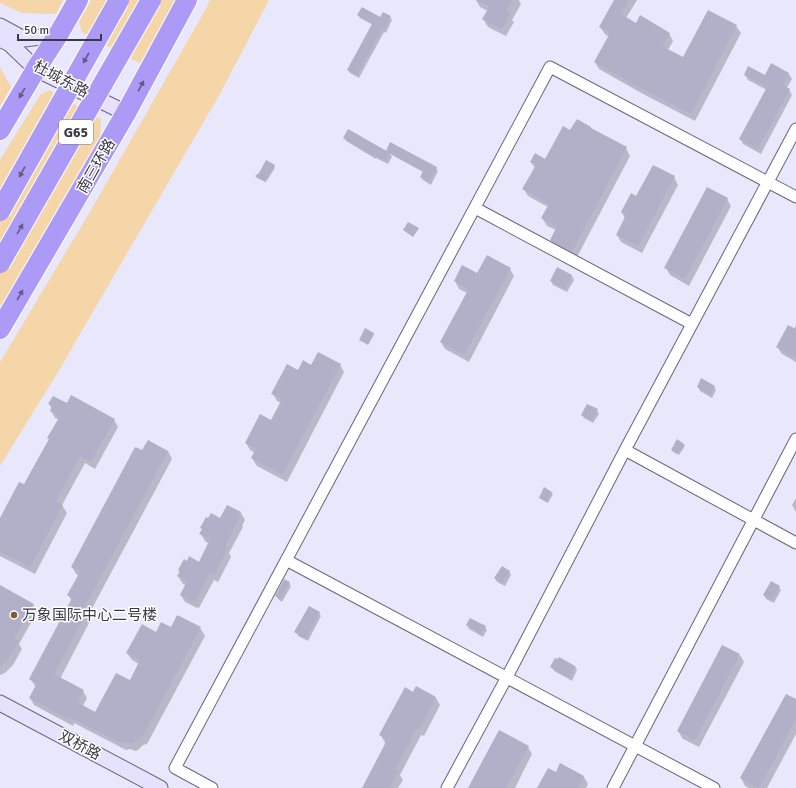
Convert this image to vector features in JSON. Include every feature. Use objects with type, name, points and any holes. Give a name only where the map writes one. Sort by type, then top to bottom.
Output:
[{"type":"highway","points":[[0,130],[78,0]]},
{"type":"highway","name":"G65","points":[[0,211],[119,0]]},
{"type":"highway","name":"G65","points":[[0,263],[151,0]]},
{"type":"highway","name":"南三环路","points":[[0,329],[126,113],[187,0]]},
{"type":"street","name":"杜城东路","points":[[0,26],[24,39],[58,35]]},
{"type":"street","name":"杜城东路","points":[[0,39],[10,44],[36,69],[126,113]]},
{"type":"street","points":[[212,788],[175,768],[550,67],[796,197]]},
{"type":"street","points":[[447,788],[796,129]]},
{"type":"street","points":[[475,208],[692,324]]},
{"type":"street","points":[[613,788],[796,439]]},
{"type":"street","points":[[625,450],[796,543]]},
{"type":"street","points":[[286,560],[714,788]]},
{"type":"street","name":"双桥路","points":[[0,703],[159,788]]},
{"type":"shaded area","points":[[0,0],[63,0],[56,14],[22,13],[0,3]]},
{"type":"shaded area","points":[[91,0],[178,0],[143,65],[82,32],[79,22]]},
{"type":"shaded area","points":[[210,0],[269,0],[221,92],[55,377],[0,466],[0,362],[91,210]]},
{"type":"shaded area","points":[[0,67],[11,87],[0,106]]},
{"type":"shaded area","points":[[49,90],[101,119],[100,140],[0,311],[0,160],[40,95]]},
{"type":"building","points":[[476,0],[512,0],[506,12],[510,14],[502,29],[482,19],[489,7]]},
{"type":"building","points":[[614,0],[629,0],[621,14],[636,23],[640,15],[670,33],[662,46],[683,57],[708,10],[737,25],[691,114],[638,87],[594,62],[610,33],[599,27]]},
{"type":"building","points":[[362,7],[380,17],[383,12],[391,16],[384,30],[382,29],[357,75],[347,70],[372,24],[357,15]]},
{"type":"building","points":[[771,63],[789,73],[783,85],[790,89],[758,149],[739,139],[767,87],[744,75],[748,66],[765,75]]},
{"type":"building","points":[[577,119],[627,147],[572,252],[550,240],[557,226],[541,218],[549,204],[522,189],[536,165],[530,162],[535,153],[545,159],[563,126],[570,130]]},
{"type":"building","points":[[348,129],[390,153],[386,161],[370,154],[343,138]]},
{"type":"building","points":[[390,142],[437,167],[429,182],[420,177],[423,171],[386,151]]},
{"type":"building","points":[[266,160],[275,165],[265,182],[255,176],[259,173]]},
{"type":"building","points":[[653,165],[675,176],[638,246],[616,235],[626,215],[621,212],[631,193],[636,196]]},
{"type":"building","points":[[707,187],[728,198],[685,279],[664,268]]},
{"type":"building","points":[[408,222],[419,228],[413,237],[403,230]]},
{"type":"building","points":[[487,255],[511,268],[464,355],[440,342],[468,290],[454,281],[462,265],[477,273]]},
{"type":"building","points":[[557,267],[572,275],[565,289],[550,281]]},
{"type":"building","points":[[788,325],[796,329],[796,358],[776,347]]},
{"type":"building","points":[[365,328],[374,333],[368,344],[359,340]]},
{"type":"building","points":[[318,352],[341,364],[282,475],[251,458],[256,449],[245,443],[260,414],[271,420],[282,399],[271,394],[287,364],[298,370],[303,360],[311,365]]},
{"type":"building","points":[[701,378],[715,386],[710,395],[697,387]]},
{"type":"building","points":[[71,395],[115,419],[91,462],[80,456],[56,501],[63,505],[30,567],[0,552],[0,518],[19,482],[24,484],[60,416],[50,411],[52,406],[48,404],[53,396],[67,403]]},
{"type":"building","points":[[587,404],[598,409],[591,421],[581,415]]},
{"type":"building","points":[[677,439],[684,444],[678,454],[671,450]]},
{"type":"building","points":[[148,440],[168,451],[84,608],[88,610],[54,674],[84,690],[77,702],[95,712],[116,673],[130,680],[140,660],[126,653],[142,624],[156,632],[161,622],[171,627],[177,615],[201,627],[143,736],[135,742],[121,743],[69,717],[68,719],[29,698],[37,683],[29,679],[72,598],[67,595],[80,572],[71,567],[135,447],[142,450]]},
{"type":"building","points":[[544,487],[552,492],[547,502],[539,498]]},
{"type":"building","points":[[227,505],[241,512],[238,518],[239,519],[225,547],[228,548],[214,575],[210,573],[195,601],[193,600],[192,602],[180,595],[187,581],[177,576],[180,571],[178,570],[184,559],[187,561],[189,556],[199,562],[210,539],[199,534],[202,529],[200,528],[206,517],[208,518],[211,513],[220,518]]},
{"type":"building","points":[[502,566],[510,571],[502,583],[494,578]]},
{"type":"building","points":[[284,579],[290,582],[280,599],[275,596]]},
{"type":"building","points":[[771,581],[780,586],[772,600],[763,595]]},
{"type":"building","name":"万象国际中心二号楼","points":[[0,585],[34,604],[14,639],[19,641],[9,657],[0,667]]},
{"type":"building","points":[[309,606],[320,612],[306,639],[294,632]]},
{"type":"building","points":[[470,618],[486,626],[481,634],[466,625]]},
{"type":"building","points":[[722,645],[740,654],[695,740],[677,731]]},
{"type":"building","points":[[559,657],[575,666],[570,678],[550,667],[555,658],[558,659]]},
{"type":"building","points":[[416,686],[436,697],[420,729],[417,728],[395,769],[399,771],[390,788],[362,788],[387,740],[379,735],[405,687],[413,692]]},
{"type":"building","points":[[786,694],[796,699],[796,719],[759,788],[757,788],[740,778]]},
{"type":"building","points":[[499,730],[529,746],[506,788],[468,788]]},
{"type":"building","points":[[560,763],[584,776],[578,788],[537,788],[548,768],[556,772]]},
{"type":"place","name":"万象国际中心二号楼","points":[[14,615]]}]
